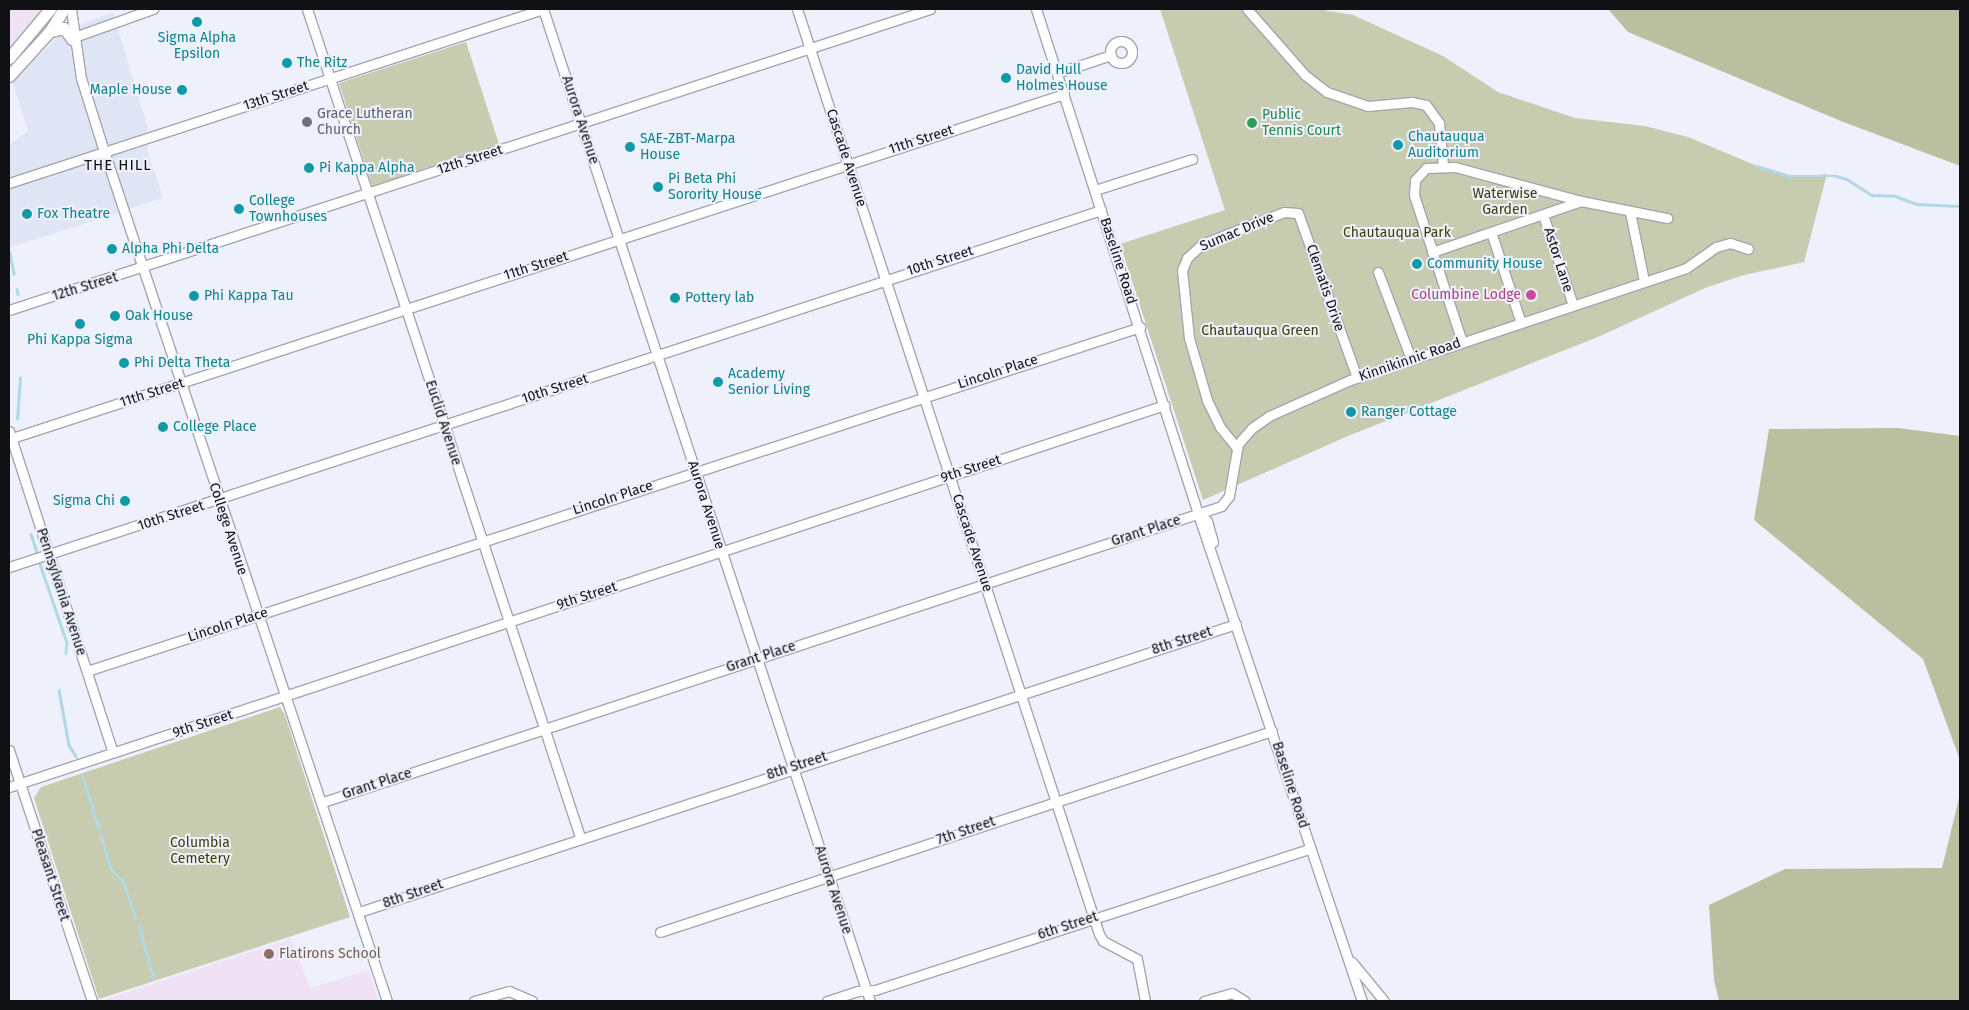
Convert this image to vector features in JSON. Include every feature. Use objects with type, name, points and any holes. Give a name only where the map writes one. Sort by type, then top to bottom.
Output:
[{"type":"main road","points":[[9,58],[50,9]]},
{"type":"main road","points":[[9,76],[50,31],[64,9]]},
{"type":"main road","points":[[50,31],[64,28],[74,38]]},
{"type":"street","name":"College Avenue","points":[[64,9],[74,38]]},
{"type":"street","name":"College Avenue","points":[[71,9],[77,54],[104,152],[257,616],[323,802],[387,1001]]},
{"type":"street","points":[[74,38],[153,9]]},
{"type":"street","name":"Euclid Avenue","points":[[307,9],[580,837]]},
{"type":"street","name":"13th Street","points":[[9,183],[543,9]]},
{"type":"street","name":"Aurora Avenue","points":[[543,9],[582,123],[720,552],[757,658],[870,1001]]},
{"type":"street","name":"Cascade Avenue","points":[[797,9],[1058,802],[1094,917],[1103,941],[1137,959],[1145,1001]]},
{"type":"street","name":"12th Street","points":[[9,310],[930,9]]},
{"type":"street","name":"Baseline Road","points":[[1036,9],[1200,513],[1210,529],[1218,569],[1344,952],[1362,1001]]},
{"type":"street","points":[[1247,9],[1293,62],[1321,89],[1368,106],[1422,103],[1436,117],[1439,127],[1443,165]]},
{"type":"street","points":[[1057,73],[1111,55]]},
{"type":"street","name":"11th Street","points":[[10,436],[180,384],[848,163],[1064,94]]},
{"type":"street","points":[[1095,190],[1192,159]]},
{"type":"street","points":[[1462,342],[1415,199],[1414,185],[1425,169],[1443,165],[1581,201],[1667,218]]},
{"type":"street","points":[[1432,252],[1581,201]]},
{"type":"street","name":"10th Street","points":[[9,566],[219,500],[885,279],[1101,210]]},
{"type":"street","name":"Clematis Drive","points":[[1284,212],[1295,212],[1301,218],[1357,378]]},
{"type":"street","name":"Sumac Drive","points":[[1237,448],[1218,423],[1198,373],[1188,330],[1182,270],[1187,258],[1202,244],[1284,212]]},
{"type":"street","points":[[1630,212],[1644,281]]},
{"type":"street","name":"Astor Lane","points":[[1543,215],[1573,305]]},
{"type":"street","points":[[1491,232],[1521,323]]},
{"type":"street","name":"Kinnikinnic Road","points":[[1200,513],[1222,506],[1228,500],[1237,448],[1243,437],[1263,420],[1357,378],[1679,270],[1723,244],[1748,249]]},
{"type":"street","points":[[1378,272],[1411,359]]},
{"type":"street","name":"Lincoln Place","points":[[87,671],[1140,327]]},
{"type":"street","name":"9th Street","points":[[9,787],[1165,404]]},
{"type":"street","name":"Pennsylvania Avenue","points":[[10,436],[113,753]]},
{"type":"street","name":"Grant Place","points":[[323,802],[1200,513]]},
{"type":"street","name":"8th Street","points":[[359,912],[580,837],[1236,624]]},
{"type":"street","name":"7th Street","points":[[660,932],[1272,731]]},
{"type":"street","name":"Pleasant Street","points":[[9,750],[89,1001]]},
{"type":"street","name":"6th Street","points":[[827,1001],[866,990],[875,990],[1094,917],[1310,849]]},
{"type":"street","points":[[1344,952],[1384,1001]]},
{"type":"street","points":[[474,1001],[509,991],[532,1001]]},
{"type":"street","points":[[1204,1001],[1232,993],[1245,1001]]},
{"type":"shaded area","points":[[9,9],[44,9],[9,52]]},
{"type":"shaded area","points":[[113,13],[147,124],[148,153],[163,198],[9,248],[9,145],[28,131],[12,81],[58,37],[86,22]]},
{"type":"shaded area","name":"Flatirons School","points":[[291,939],[310,988],[369,970],[378,1001],[100,1001]]},
{"type":"green space","name":"Chautauqua Park","points":[[1160,9],[1317,9],[1353,15],[1443,56],[1498,92],[1575,118],[1645,126],[1688,137],[1774,173],[1795,177],[1827,174],[1804,262],[1744,275],[1705,288],[1598,337],[1348,436],[1203,500],[1120,244],[1225,210]]},
{"type":"green space","points":[[1608,9],[1960,9],[1960,166],[1841,121],[1628,32]]},
{"type":"green space","points":[[466,42],[499,144],[372,186],[339,83]]},
{"type":"green space","points":[[1898,428],[1960,436],[1960,760],[1923,659],[1754,520],[1769,429]]},
{"type":"green space","name":"Columbia Cemetery","points":[[280,707],[285,715],[350,917],[99,999],[34,798],[41,787]]},
{"type":"green space","points":[[1960,794],[1960,1001],[1719,1001],[1714,980],[1709,905],[1785,869],[1942,868]]},
{"type":"waterway","points":[[1757,166],[1790,176],[1836,176],[1847,179],[1872,195],[1895,196],[1917,204],[1960,206]]},
{"type":"waterway","points":[[10,253],[14,274]]},
{"type":"waterway","points":[[17,289],[18,294]]},
{"type":"waterway","points":[[17,419],[20,378]]},
{"type":"waterway","points":[[31,534],[37,553]]},
{"type":"waterway","points":[[40,564],[67,643],[66,653]]},
{"type":"waterway","points":[[59,690],[69,745],[76,756]]},
{"type":"waterway","points":[[83,776],[99,829]]},
{"type":"waterway","points":[[101,834],[111,869],[124,883],[136,918]]},
{"type":"waterway","points":[[139,925],[154,979]]},
{"type":"place","name":"Sigma Alpha Epsilon","points":[[197,22]]},
{"type":"place","name":"The Ritz","points":[[287,63]]},
{"type":"place","name":"David Hull Holmes House","points":[[1006,78]]},
{"type":"place","name":"Maple House","points":[[182,90]]},
{"type":"place","name":"Grace Lutheran Church","points":[[307,122]]},
{"type":"place","name":"Public Tennis Court","points":[[1252,123]]},
{"type":"place","name":"Chautauqua Auditorium","points":[[1398,145]]},
{"type":"place","name":"SAE-ZBT-Marpa House","points":[[630,147]]},
{"type":"place","name":"Pi Kappa Alpha","points":[[309,168]]},
{"type":"place","name":"Pi Beta Phi Sorority House","points":[[658,187]]},
{"type":"place","name":"College Townhouses","points":[[239,209]]},
{"type":"place","name":"Fox Theatre","points":[[27,214]]},
{"type":"place","name":"Alpha Phi Delta","points":[[112,249]]},
{"type":"place","name":"Community House","points":[[1417,264]]},
{"type":"place","name":"Columbine Lodge","points":[[1531,295]]},
{"type":"place","name":"Phi Kappa Tau","points":[[194,296]]},
{"type":"place","name":"Pottery lab","points":[[675,298]]},
{"type":"place","name":"Oak House","points":[[115,316]]},
{"type":"place","name":"Phi Kappa Sigma","points":[[80,324]]},
{"type":"place","name":"Phi Delta Theta","points":[[124,363]]},
{"type":"place","name":"Academy Senior Living","points":[[718,382]]},
{"type":"place","name":"Ranger Cottage","points":[[1351,412]]},
{"type":"place","name":"College Place","points":[[163,427]]},
{"type":"place","name":"Sigma Chi","points":[[125,501]]},
{"type":"place","name":"Flatirons School","points":[[269,954]]},
{"type":"district","name":"THE HILL","points":[[118,166]]},
{"type":"park label","name":"Waterwise Garden","points":[[1505,202]]},
{"type":"park label","name":"Chautauqua Green","points":[[1260,331]]}]
